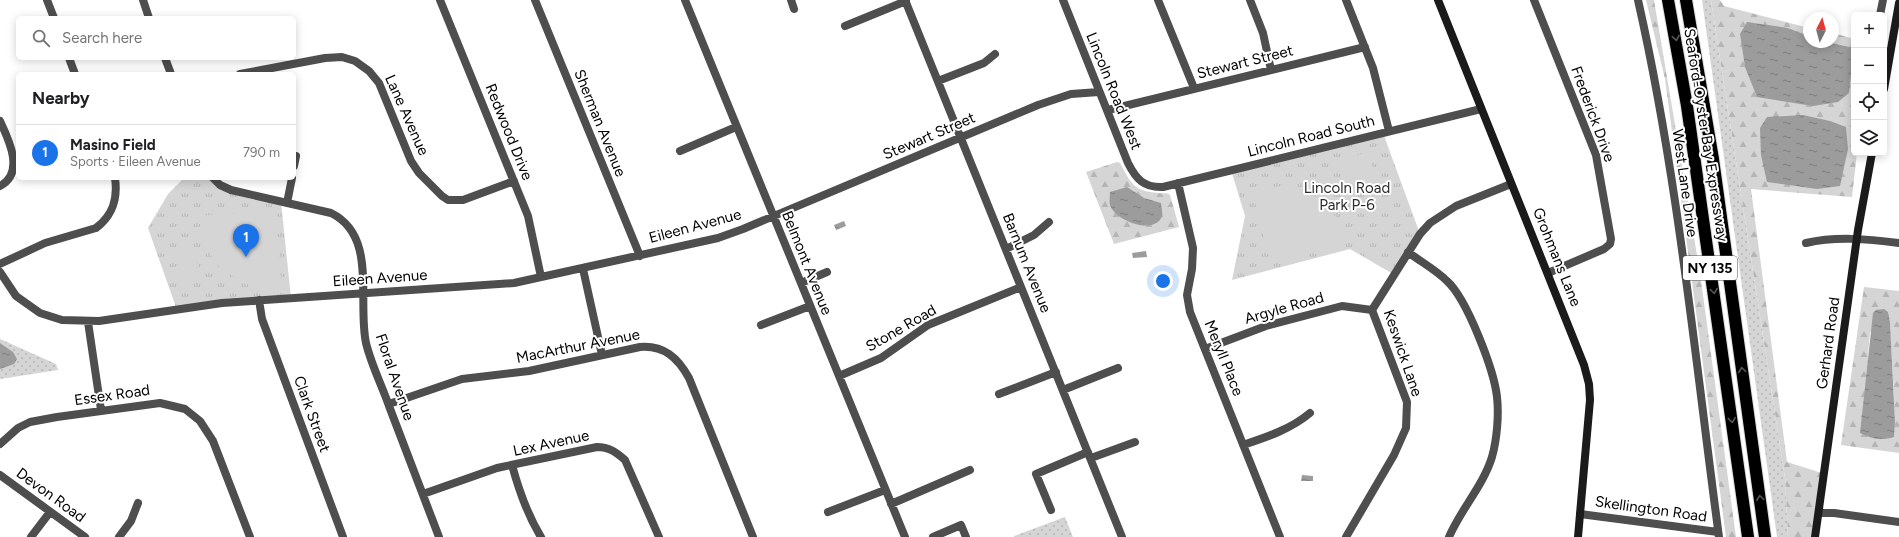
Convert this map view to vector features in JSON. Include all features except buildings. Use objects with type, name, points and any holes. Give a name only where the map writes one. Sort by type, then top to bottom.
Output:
[{"type":"highway","name":"Seaford-Oyster Bay Expressway","points":[[1668,0],[1688,113],[1748,537]]},
{"type":"highway","name":"Seaford-Oyster Bay Expressway","points":[[1686,0],[1706,117],[1765,537]]},
{"type":"street","points":[[47,0],[53,16]]},
{"type":"street","points":[[143,0],[148,16]]},
{"type":"street","name":"Redwood Drive","points":[[440,0],[528,216],[541,278]]},
{"type":"street","name":"Sherman Avenue","points":[[535,0],[640,256]]},
{"type":"street","name":"Belmont Avenue","points":[[685,0],[905,537]]},
{"type":"street","points":[[791,0],[794,9]]},
{"type":"street","name":"Lincoln Road West","points":[[1063,0],[1133,174],[1147,186]]},
{"type":"street","points":[[1158,0],[1194,88]]},
{"type":"street","points":[[1250,0],[1263,33],[1271,70]]},
{"type":"street","points":[[1346,0],[1373,68],[1389,131]]},
{"type":"street","name":"Grohmans Lane","points":[[1438,0],[1481,110],[1548,273],[1584,365],[1589,384],[1590,400],[1578,537]]},
{"type":"street","name":"Frederick Drive","points":[[1534,0],[1596,156],[1611,239],[1610,244],[1604,249],[1548,273]]},
{"type":"street","name":"West Lane Drive","points":[[1638,0],[1649,47],[1670,168],[1719,535]]},
{"type":"street","points":[[1881,12],[1883,0]]},
{"type":"street","points":[[846,26],[906,1]]},
{"type":"street","name":"Barnum Avenue","points":[[906,1],[1122,537]]},
{"type":"street","points":[[1885,84],[1899,3]]},
{"type":"street","name":"Stewart Street","points":[[1108,110],[1365,47]]},
{"type":"street","points":[[938,81],[984,63],[995,54]]},
{"type":"street","name":"Lane Avenue","points":[[251,72],[325,58],[342,57],[355,61],[369,71],[379,83],[411,161],[419,173],[442,196],[448,200],[463,200],[514,181]]},
{"type":"street","points":[[70,60],[74,72]]},
{"type":"street","points":[[166,60],[170,72]]},
{"type":"street","name":"Stewart Street","points":[[773,216],[1061,96],[1099,92]]},
{"type":"street","name":"Lincoln Road South","points":[[1147,186],[1163,187],[1389,131],[1481,110]]},
{"type":"street","points":[[0,121],[13,157],[14,164],[10,178],[0,186]]},
{"type":"street","points":[[680,151],[736,127]]},
{"type":"street","name":"Gerhard Road","points":[[1815,537],[1857,240],[1871,156]]},
{"type":"street","points":[[0,264],[45,243],[96,228],[106,220],[112,210],[116,199],[115,180]]},
{"type":"street","name":"Floral Avenue","points":[[215,180],[220,185],[232,190],[331,213],[341,218],[351,228],[358,242],[366,344],[438,537]]},
{"type":"street","points":[[287,203],[292,180]]},
{"type":"street","name":"Meryll Place","points":[[1178,183],[1191,233],[1194,253],[1189,281],[1188,302],[1190,312],[1280,537]]},
{"type":"street","name":"Keswick Lane","points":[[1346,537],[1403,439],[1408,414],[1407,402],[1372,310],[1420,234],[1439,215],[1456,206],[1511,184]]},
{"type":"street","name":"Eileen Avenue","points":[[0,272],[16,296],[40,313],[62,320],[88,322],[222,303],[504,284],[583,269],[718,238],[773,216]]},
{"type":"street","points":[[1006,248],[1034,234],[1049,222]]},
{"type":"street","points":[[1806,243],[1833,238],[1899,243]]},
{"type":"street","points":[[1408,252],[1448,281],[1460,297],[1494,381],[1497,398],[1494,445],[1490,463],[1449,537]]},
{"type":"street","points":[[583,269],[602,355]]},
{"type":"street","points":[[801,283],[827,272]]},
{"type":"street","name":"Stone Road","points":[[839,376],[881,358],[928,326],[1021,287]]},
{"type":"street","name":"Clark Street","points":[[259,300],[262,319],[343,537]]},
{"type":"street","points":[[761,325],[810,306]]},
{"type":"street","name":"Argyle Road","points":[[1205,349],[1266,326],[1342,306],[1372,310]]},
{"type":"street","points":[[88,322],[102,410]]},
{"type":"street","name":"MacArthur Avenue","points":[[389,404],[462,379],[529,371],[640,347],[657,347],[673,355],[683,366],[753,537]]},
{"type":"street","points":[[1063,390],[1118,368]]},
{"type":"street","points":[[999,394],[1056,372]]},
{"type":"street","name":"Essex Road","points":[[0,444],[18,428],[30,422],[102,410],[160,403],[185,410],[200,421],[214,441],[250,537]]},
{"type":"street","points":[[1243,445],[1282,431],[1300,421],[1310,413]]},
{"type":"street","points":[[1052,510],[1036,474],[1090,455],[1135,442]]},
{"type":"street","name":"Lex Avenue","points":[[423,494],[475,475],[512,465],[598,447],[614,451],[625,460],[634,477],[658,537]]},
{"type":"street","points":[[512,465],[521,497],[529,518],[541,537]]},
{"type":"street","points":[[891,504],[970,470]]},
{"type":"street","name":"Devon Road","points":[[0,475],[85,537]]},
{"type":"street","points":[[828,512],[885,490]]},
{"type":"street","points":[[119,537],[130,521],[138,503]]},
{"type":"street","points":[[31,537],[50,512]]},
{"type":"street","points":[[1819,513],[1834,513],[1899,522]]},
{"type":"street","name":"Skellington Road","points":[[1580,514],[1719,535]]},
{"type":"street","points":[[932,537],[961,525],[966,537]]},
{"type":"green space","points":[[1646,0],[1654,0],[1700,273],[1736,537],[1726,537],[1665,79]]},
{"type":"green space","points":[[1702,0],[1711,0],[1785,478],[1788,537],[1777,537]]},
{"type":"green space","points":[[1711,0],[1720,0],[1724,6],[1803,26],[1803,34],[1788,28],[1740,34],[1803,42],[1803,48],[1839,48],[1839,46],[1851,48],[1851,156],[1857,156],[1852,197],[1751,189],[1787,462],[1822,473],[1813,537],[1788,537],[1785,478]]},
{"type":"green space","points":[[1839,35],[1851,38],[1851,47],[1839,45]]},
{"type":"green space","name":"Lincoln Road Park P-6","points":[[1383,133],[1420,234],[1393,274],[1350,249],[1232,280],[1245,216],[1231,170]]},
{"type":"green space","points":[[1369,152],[1378,187],[1348,194],[1339,160]]},
{"type":"green space","points":[[1117,162],[1120,163],[1130,181],[1138,188],[1150,192],[1166,193],[1170,195],[1179,227],[1114,244],[1086,172]]},
{"type":"green space","points":[[182,180],[215,180],[220,185],[281,202],[291,298],[177,310],[148,228],[168,194]]},
{"type":"green space","points":[[1289,185],[1315,196],[1336,217],[1346,244],[1273,263],[1270,261],[1252,190]]},
{"type":"green space","points":[[274,210],[276,213],[281,280],[279,285],[272,285],[272,288],[245,284],[221,269],[204,245],[199,216]]},
{"type":"green space","points":[[192,249],[203,279],[185,286],[174,256]]},
{"type":"green space","points":[[1864,287],[1899,291],[1899,453],[1841,445]],"holes":[[[1890,323],[1894,394],[1894,437],[1868,356],[1870,332]]]},
{"type":"green space","points":[[0,339],[56,364],[58,370],[0,379]]},
{"type":"green space","points":[[1065,517],[1073,537],[1014,537],[1014,536]]},
{"type":"water","points":[[1747,22],[1788,28],[1803,34],[1803,48],[1839,48],[1839,45],[1851,47],[1851,75],[1849,93],[1838,102],[1813,106],[1757,97],[1745,67],[1740,34]]},
{"type":"water","points":[[1803,115],[1830,121],[1846,127],[1848,149],[1840,186],[1817,189],[1767,182],[1761,155],[1760,128],[1767,117]]},
{"type":"water","points":[[1127,187],[1144,198],[1161,203],[1162,216],[1158,222],[1152,225],[1144,226],[1135,224],[1127,221],[1113,211],[1110,205],[1110,192]]},
{"type":"water","points":[[844,221],[846,226],[836,230],[834,225]]},
{"type":"water","points":[[1146,251],[1147,257],[1133,258],[1132,253]]},
{"type":"water","points":[[1884,309],[1888,312],[1890,323],[1895,422],[1894,437],[1881,439],[1869,437],[1860,433],[1873,313],[1876,310]]},
{"type":"water","points":[[0,343],[13,352],[17,359],[14,364],[0,369]]},
{"type":"water","points":[[1302,475],[1313,476],[1313,481],[1301,481]]},
{"type":"place","name":"Masino Field","points":[[246,257]]}]
